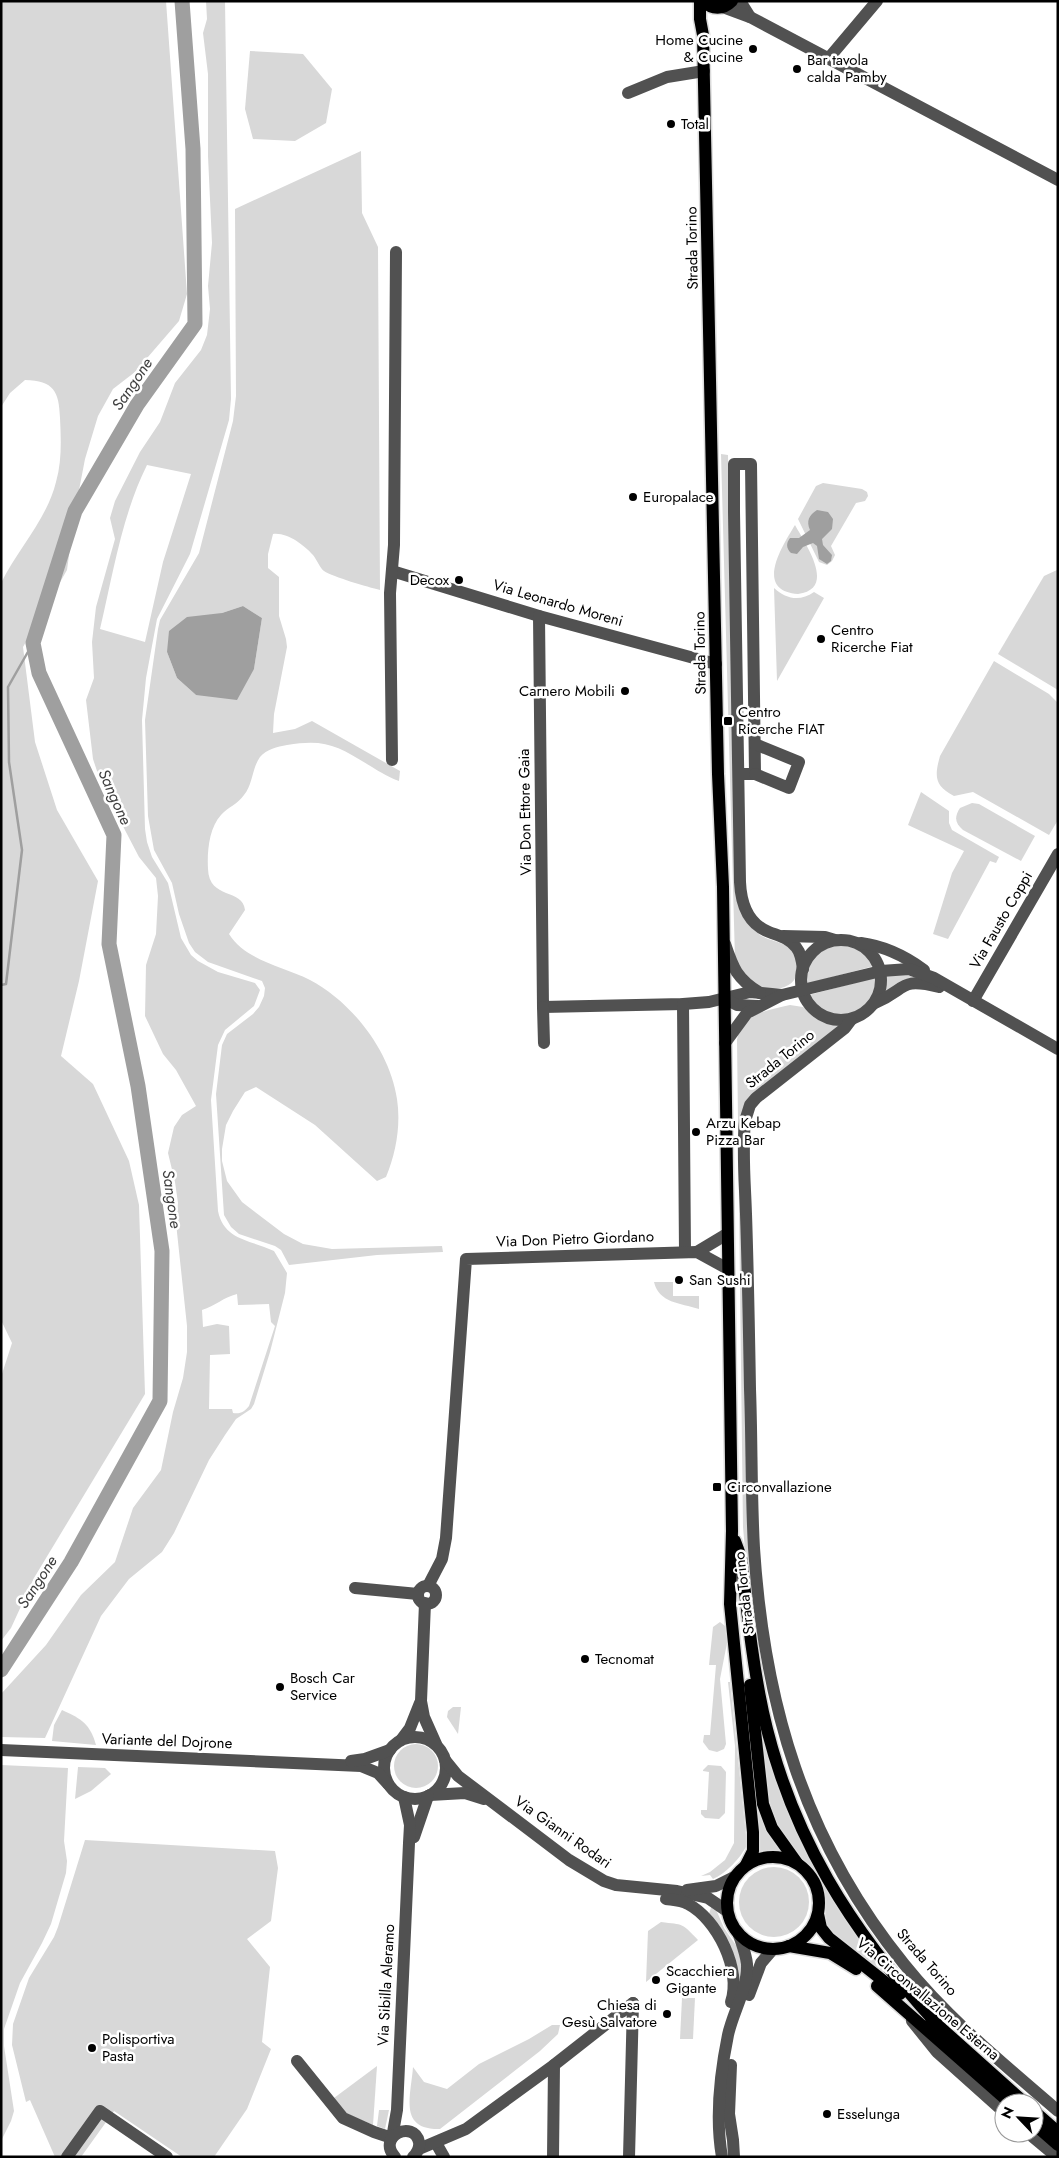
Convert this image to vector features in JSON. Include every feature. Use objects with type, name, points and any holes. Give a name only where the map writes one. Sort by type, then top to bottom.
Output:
[{"type":"main road","points":[[701,1],[707,6],[724,6]]},
{"type":"main road","name":"Strada Torino","points":[[701,1],[700,19],[704,35],[716,664],[726,1043],[732,1531],[730,1604],[754,1844],[753,1851],[746,1865]]},
{"type":"main road","name":"Strada Torino","points":[[704,35],[708,20],[724,6]]},
{"type":"main road","points":[[732,1531],[741,1557],[756,1678],[763,1713],[780,1772],[803,1833],[825,1876],[860,1932],[900,1984],[936,2023]]},
{"type":"main road","name":"Strada Torino","points":[[732,1531],[763,1804],[772,1828],[797,1862]]},
{"type":"main road","points":[[769,1856],[784,1857],[797,1862],[812,1877],[819,1897],[818,1914],[810,1931],[799,1941],[788,1946],[773,1949],[755,1946],[732,1926],[727,1910],[727,1897],[734,1877],[746,1865],[756,1859],[769,1856]]},
{"type":"main road","name":"Via Circonvallazione Esterna","points":[[818,1914],[822,1928],[828,1938],[861,1962],[936,2023],[1014,2093]]},
{"type":"main road","name":"Via Circonvallazione Esterna","points":[[788,1946],[821,1950],[839,1957],[900,2005],[999,2093]]},
{"type":"main road","points":[[1044,2120],[1058,2132]]},
{"type":"main road","points":[[1044,2133],[1058,2145]]},
{"type":"street","points":[[740,1],[750,18]]},
{"type":"street","points":[[828,59],[877,1]]},
{"type":"street","points":[[724,6],[1058,180]]},
{"type":"street","points":[[628,93],[667,78],[704,71]]},
{"type":"street","points":[[392,760],[390,593],[394,535],[396,252]]},
{"type":"street","points":[[755,774],[751,464],[734,464],[740,882],[743,905],[754,922],[768,932],[791,942],[798,948],[803,969],[802,990],[807,1002],[818,1014],[833,1020],[850,1020],[868,1011],[875,1003],[907,983],[922,983],[955,991]]},
{"type":"street","name":"Via Leonardo Moreni","points":[[392,572],[539,616],[716,664]]},
{"type":"street","name":"Via Don Ettore Gaia","points":[[539,616],[544,1043]]},
{"type":"street","points":[[738,732],[755,738],[799,762],[789,788],[755,774],[739,774]]},
{"type":"street","name":"Via Fausto Coppi","points":[[973,1001],[1058,854]]},
{"type":"street","points":[[780,936],[825,937],[872,944],[900,954],[955,991],[1058,1049]]},
{"type":"street","points":[[803,969],[812,952],[835,940]]},
{"type":"street","points":[[855,942],[871,952],[881,971],[882,986],[875,1003]]},
{"type":"street","points":[[724,943],[736,974],[743,982],[760,993]]},
{"type":"street","points":[[543,1007],[683,1004],[725,999],[740,994],[782,994],[881,971],[909,970],[934,978]]},
{"type":"street","points":[[726,1043],[741,1019],[782,994]]},
{"type":"street","points":[[725,999],[737,1005],[760,1006]]},
{"type":"street","points":[[683,1004],[691,1252]]},
{"type":"street","name":"Strada Torino","points":[[850,1020],[845,1028],[762,1092],[750,1105],[745,1121],[754,1549],[766,1647],[783,1734],[798,1780],[822,1836],[839,1869],[864,1909],[904,1964],[931,1995],[978,2041],[1058,2111]]},
{"type":"street","points":[[691,1252],[727,1234]]},
{"type":"street","points":[[691,1252],[728,1269]]},
{"type":"street","name":"Via Don Pietro Giordano","points":[[424,1594],[437,1571],[446,1538],[466,1259],[691,1252]]},
{"type":"street","points":[[355,1588],[424,1594],[421,1701],[428,1728],[445,1760],[446,1770],[443,1781],[429,1796],[414,1799],[404,1797],[395,1792],[388,1784],[384,1775],[384,1766],[390,1750],[410,1728],[421,1701]]},
{"type":"street","points":[[401,1740],[418,1737],[425,1738],[438,1746]]},
{"type":"street","name":"Variante del Dojrone","points":[[1,1750],[331,1763],[370,1769],[378,1773],[388,1784]]},
{"type":"street","name":"Variante del Dojrone","points":[[331,1763],[365,1759],[390,1750]]},
{"type":"street","name":"Via Gianni Rodari","points":[[445,1760],[458,1776],[593,1876],[616,1885],[677,1892],[708,1898],[727,1910]]},
{"type":"street","name":"Via Gianni Rodari","points":[[429,1796],[465,1793],[492,1802]]},
{"type":"street","name":"Via Sibilla Aleramo","points":[[408,1861],[415,1830],[429,1796]]},
{"type":"street","name":"Via Sibilla Aleramo","points":[[392,2150],[397,2110],[410,1825],[404,1797]]},
{"type":"street","name":"Via Gianni Rodari","points":[[677,1892],[716,1886],[734,1877]]},
{"type":"street","points":[[616,1885],[643,1897],[675,1900],[688,1904],[711,1926],[727,1951],[734,1977],[733,1997],[726,2016],[730,2028]]},
{"type":"street","points":[[722,2157],[719,2137],[722,2074],[730,2028],[746,1973],[746,1957],[739,1934]]},
{"type":"street","points":[[734,2157],[729,2114],[730,2074],[735,2038],[756,1974],[761,1963],[773,1949]]},
{"type":"street","points":[[416,2153],[466,2129],[554,2065],[633,2002],[629,2157]]},
{"type":"street","name":"Via Circonvallazione Esterna","points":[[900,2005],[937,2052],[994,2103]]},
{"type":"street","points":[[297,2061],[343,2118],[374,2132],[392,2150],[401,2131],[412,2134],[449,2136]]},
{"type":"street","points":[[553,2157],[554,2065]]},
{"type":"street","points":[[397,2110],[406,2128],[418,2140],[416,2153]]},
{"type":"street","points":[[67,2157],[100,2111],[167,2157]]},
{"type":"street","points":[[436,2142],[444,2157]]},
{"type":"street","points":[[1040,2143],[1057,2157]]},
{"type":"shaded area","points":[[1,1],[166,1],[187,294],[179,321],[135,372],[113,389],[98,416],[85,459],[75,511],[67,570],[23,647],[35,742],[57,810],[98,881],[79,981],[61,1056],[93,1084],[129,1161],[139,1205],[145,1394],[34,1578],[11,1628],[1,1641],[1,1377],[12,1343],[1,1320],[1,583],[52,496],[59,466],[61,442],[58,401],[56,394],[49,385],[25,380],[10,393],[1,407]]},
{"type":"shaded area","points":[[206,1],[225,1],[231,399],[229,420],[190,554],[157,619],[146,678],[142,720],[145,829],[152,857],[168,883],[181,938],[191,955],[218,972],[255,983],[260,990],[254,1006],[225,1030],[218,1045],[211,1100],[218,1211],[221,1221],[233,1234],[274,1251],[287,1273],[285,1293],[254,1404],[251,1409],[236,1419],[209,1460],[174,1533],[162,1552],[129,1579],[101,1616],[45,1738],[1,1737],[1,1694],[46,1645],[81,1595],[115,1562],[133,1508],[161,1470],[173,1412],[183,1378],[187,1352],[187,1326],[176,1223],[178,1203],[168,1153],[174,1127],[182,1115],[196,1106],[176,1070],[163,1054],[145,1016],[146,965],[156,934],[158,896],[156,878],[139,857],[114,809],[107,783],[97,771],[93,759],[86,700],[94,678],[92,642],[96,607],[115,539],[110,518],[115,501],[140,452],[160,422],[175,383],[201,350],[207,335],[210,309],[208,286],[212,243],[208,156],[208,74],[203,33],[207,19]],"holes":[[[147,465],[191,474],[163,562],[145,642],[100,629],[125,524],[138,484]],[[237,1294],[238,1305],[269,1304],[271,1322],[275,1326],[249,1406],[242,1412],[233,1413],[232,1409],[209,1409],[210,1355],[230,1354],[229,1326],[217,1324],[203,1327],[202,1310]]]},
{"type":"shaded area","points":[[250,51],[303,54],[332,89],[326,123],[295,141],[253,139],[245,109]]},
{"type":"shaded area","points":[[361,151],[362,213],[378,247],[380,590],[328,573],[323,570],[313,555],[300,543],[284,535],[273,534],[268,554],[268,568],[279,577],[279,616],[287,647],[274,714],[273,733],[295,729],[312,721],[400,771],[399,781],[385,775],[341,749],[323,744],[301,743],[269,750],[257,761],[247,791],[239,801],[217,820],[211,833],[208,869],[210,879],[214,885],[243,903],[245,910],[229,934],[236,943],[255,957],[299,975],[326,989],[367,1030],[386,1063],[393,1081],[397,1099],[398,1119],[397,1139],[390,1168],[386,1177],[377,1181],[315,1125],[256,1087],[245,1092],[226,1125],[222,1161],[227,1181],[242,1202],[284,1234],[303,1244],[332,1249],[442,1246],[443,1252],[377,1255],[289,1265],[281,1250],[275,1246],[239,1234],[231,1227],[224,1215],[216,1094],[222,1045],[227,1034],[259,1007],[265,988],[262,981],[208,962],[195,952],[189,943],[179,914],[172,883],[154,850],[148,816],[145,720],[160,620],[199,553],[233,421],[236,396],[235,209]],"holes":[[[243,606],[262,618],[254,669],[196,695],[177,678],[167,652],[222,613]]]},
{"type":"shaded area","points":[[721,454],[728,455],[736,891],[747,919],[755,931],[793,950],[798,968],[794,980],[783,988],[775,989],[752,983],[745,977],[735,959]]},
{"type":"shaded area","points":[[823,483],[862,489],[867,492],[868,496],[865,501],[856,503],[831,546],[835,555],[827,565],[819,562],[798,519],[816,486]]},
{"type":"shaded area","points":[[817,510],[828,512],[833,519],[832,529],[822,539],[823,545],[832,555],[831,561],[827,564],[819,559],[817,546],[813,543],[803,547],[797,554],[791,553],[787,547],[790,538],[799,538],[810,530],[809,518]]},
{"type":"shaded area","points":[[795,525],[815,564],[817,574],[816,584],[810,590],[798,594],[784,591],[777,585],[774,576],[779,555]]},
{"type":"shaded area","points":[[1057,570],[1058,690],[998,654],[1044,576]]},
{"type":"shaded area","points":[[774,588],[783,595],[793,598],[804,597],[814,592],[824,598],[777,681]]},
{"type":"shaded area","points":[[243,606],[262,618],[254,669],[237,700],[196,695],[177,678],[167,652],[169,631],[187,617],[222,613]]},
{"type":"shaded area","points":[[994,661],[1049,694],[1058,703],[1058,820],[1049,835],[973,792],[954,796],[943,788],[938,780],[937,770],[940,756]]},
{"type":"shaded area","points":[[921,792],[949,811],[949,823],[952,830],[999,857],[996,863],[990,861],[948,939],[933,934],[952,873],[964,851],[908,825]]},
{"type":"shaded area","points":[[972,803],[979,804],[1035,836],[1021,861],[960,827],[956,820],[958,811],[960,808]]},
{"type":"shaded area","points":[[836,945],[858,949],[871,960],[874,966],[806,984],[810,964],[823,950]]},
{"type":"shaded area","points":[[903,974],[922,979],[883,995],[886,988],[885,975]]},
{"type":"shaded area","points":[[877,977],[876,990],[870,1001],[861,1009],[850,1014],[827,1013],[817,1006],[809,995]]},
{"type":"shaded area","points":[[790,1005],[803,1007],[825,1023],[843,1025],[749,1101],[751,1561],[746,1561],[743,1527],[737,1040],[744,1024],[750,1018],[765,1011]]},
{"type":"shaded area","points":[[654,1282],[673,1282],[673,1296],[699,1296],[699,1309],[665,1298],[660,1294]]},
{"type":"shaded area","points":[[720,1622],[725,1626],[727,1643],[720,1679],[726,1744],[724,1749],[717,1752],[709,1750],[703,1742],[704,1735],[710,1735],[716,1665],[709,1665],[713,1627]]},
{"type":"shaded area","points":[[728,1682],[730,1682],[747,1845],[732,1865],[713,1879],[710,1875],[701,1876],[710,1872],[725,1860],[734,1843],[735,1746]]},
{"type":"shaded area","points":[[453,1707],[461,1707],[458,1734],[447,1717],[448,1711]]},
{"type":"shaded area","points":[[62,1710],[75,1716],[88,1727],[96,1745],[52,1741],[54,1725]]},
{"type":"shaded area","points":[[761,1723],[848,1922],[892,1982],[828,1931],[825,1895],[821,1882],[813,1870],[786,1842],[772,1815],[763,1770],[758,1724]]},
{"type":"shaded area","points":[[416,1744],[428,1748],[434,1754],[438,1766],[434,1778],[428,1784],[416,1788],[404,1784],[398,1778],[394,1766],[398,1754],[404,1748]]},
{"type":"shaded area","points":[[1,1765],[68,1768],[64,1841],[67,1861],[66,1873],[51,1924],[20,1983],[4,2029],[4,2046],[14,2111],[1,2141]]},
{"type":"shaded area","points":[[708,1765],[721,1766],[726,1772],[725,1813],[719,1819],[705,1818],[701,1814],[701,1810],[707,1810],[709,1772],[703,1770]]},
{"type":"shaded area","points":[[78,1767],[105,1768],[111,1774],[91,1791],[75,1799]]},
{"type":"shaded area","points":[[755,1792],[771,1837],[779,1850],[759,1851],[760,1839]]},
{"type":"shaded area","points":[[85,1840],[275,1851],[278,1868],[271,1921],[247,1939],[270,1967],[262,2042],[271,2049],[247,2109],[214,2157],[182,2157],[114,2111],[81,2157],[55,2157],[30,2100],[26,2102],[12,2045],[13,2024],[29,1978],[58,1927]]},
{"type":"shaded area","points":[[781,1867],[794,1873],[803,1882],[807,1888],[809,1902],[807,1916],[799,1927],[788,1935],[767,1937],[760,1935],[749,1927],[741,1916],[739,1895],[741,1888],[749,1877],[760,1869]]},
{"type":"shaded area","points":[[712,1904],[724,1928],[742,1954],[740,1985],[734,1956],[721,1930],[709,1914]]},
{"type":"shaded area","points":[[661,1922],[682,1925],[698,1940],[646,1982],[648,1931]]},
{"type":"shaded area","points":[[682,1998],[695,1998],[693,2039],[680,2039]]},
{"type":"shaded area","points":[[552,2025],[560,2025],[558,2034],[540,2051],[440,2129],[427,2128],[418,2124],[412,2117],[410,2100],[413,2067],[424,2082],[447,2089],[479,2064],[529,2039]]},
{"type":"shaded area","points":[[377,2066],[373,2125],[345,2113],[334,2098]]},
{"type":"shaded area","points":[[379,2110],[389,2110],[385,2129],[377,2126]]},
{"type":"waterway","name":"Sangone","points":[[1,1670],[71,1562],[160,1401],[162,1251],[138,1086],[109,944],[114,835],[39,673],[33,643],[75,511],[137,405],[195,324],[193,149],[182,1]]},
{"type":"waterway","points":[[1,985],[6,984],[22,850],[9,762],[8,687],[33,643]]},
{"type":"place","name":"Home Cucine & Cucine","points":[[753,49]]},
{"type":"place","name":"Bar tavola calda Pamby","points":[[797,69]]},
{"type":"place","name":"Total","points":[[671,124]]},
{"type":"place","name":"Europalace","points":[[633,497]]},
{"type":"place","name":"Decox","points":[[459,580]]},
{"type":"place","name":"Centro Ricerche Fiat","points":[[821,639]]},
{"type":"place","name":"Carnero Mobili","points":[[625,691]]},
{"type":"place","name":"Centro Ricerche FIAT","points":[[728,721]]},
{"type":"place","name":"Arzu Kebap Pizza Bar","points":[[696,1132]]},
{"type":"place","name":"San Sushi","points":[[679,1280]]},
{"type":"place","name":"Circonvallazione","points":[[717,1487]]},
{"type":"place","name":"Tecnomat","points":[[585,1659]]},
{"type":"place","name":"Bosch Car Service","points":[[280,1687]]},
{"type":"place","name":"Scacchiera Gigante","points":[[656,1980]]},
{"type":"place","name":"Chiesa di Gesù Salvatore","points":[[667,2014]]},
{"type":"place","name":"Polisportiva Pasta","points":[[92,2048]]},
{"type":"place","name":"Esselunga","points":[[827,2114]]}]
